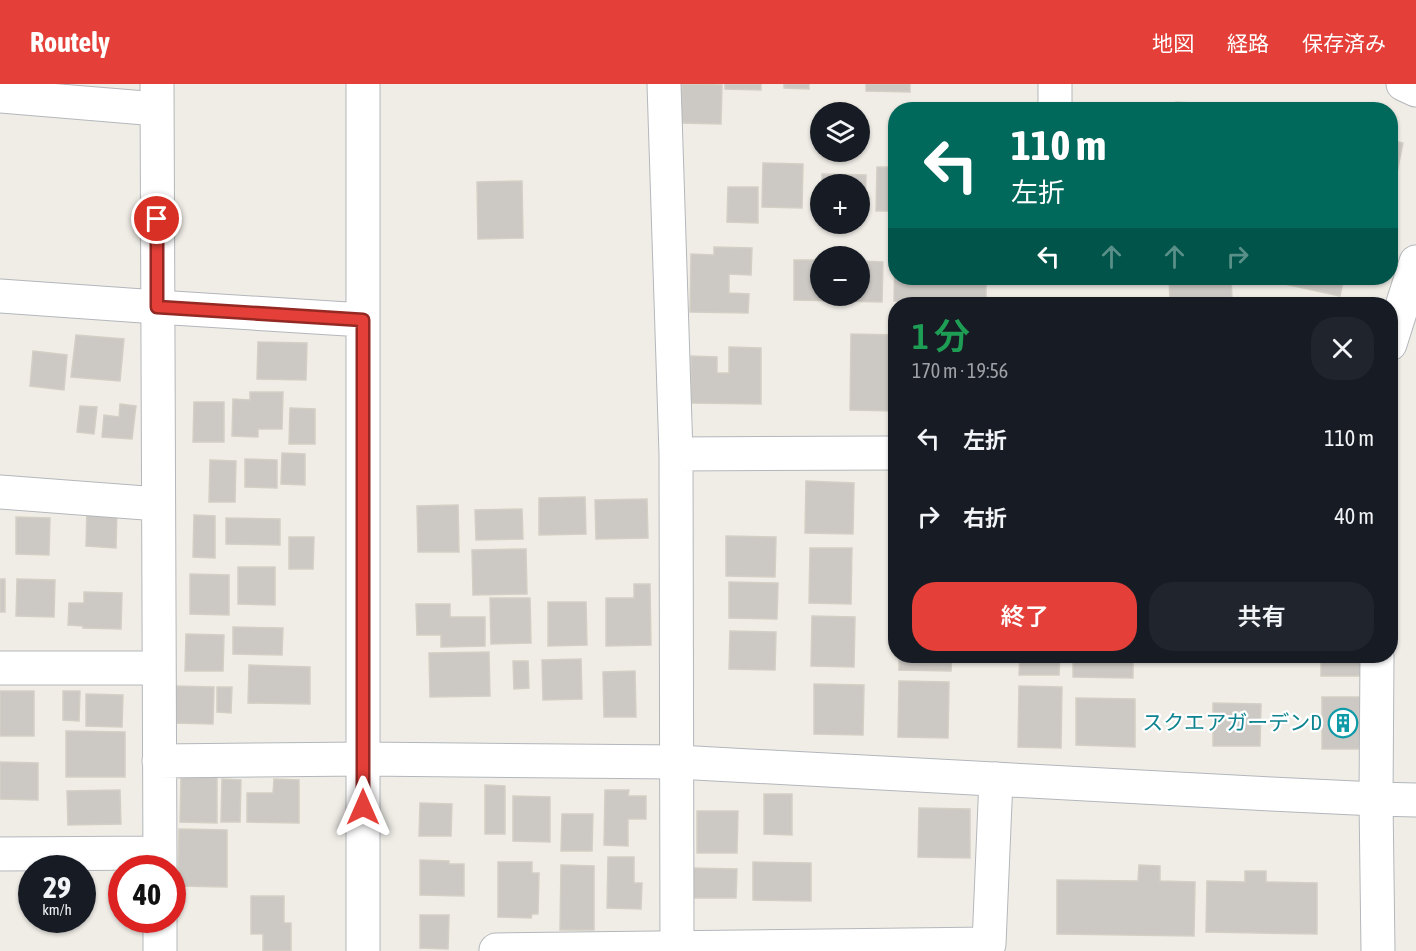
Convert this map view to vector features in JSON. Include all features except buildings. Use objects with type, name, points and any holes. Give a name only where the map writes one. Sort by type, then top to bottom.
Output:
[{"type":"street","points":[[363,84],[363,951]]},
{"type":"street","points":[[664,84],[676,454],[677,950]]},
{"type":"street","points":[[1055,84],[1055,102]]},
{"type":"street","points":[[1402,84],[1416,90]]},
{"type":"street","points":[[0,96],[157,96],[159,855]]},
{"type":"street","points":[[1398,319],[1416,262]]},
{"type":"street","points":[[0,296],[363,320]]},
{"type":"street","points":[[676,454],[888,453]]},
{"type":"street","points":[[0,492],[158,504]]},
{"type":"street","points":[[1377,663],[1378,951]]},
{"type":"street","points":[[0,668],[159,668]]},
{"type":"street","points":[[159,760],[676,762],[1376,800],[1416,800]]},
{"type":"street","points":[[496,951],[990,944],[996,779]]},
{"type":"street","points":[[0,854],[108,859]]},
{"type":"street","points":[[160,933],[160,951]]},
{"type":"place","name":"スクエアガーデンD","points":[[1343,723]]},
{"type":"route","points":[[157,219],[157,307],[363,320],[363,807]]}]
